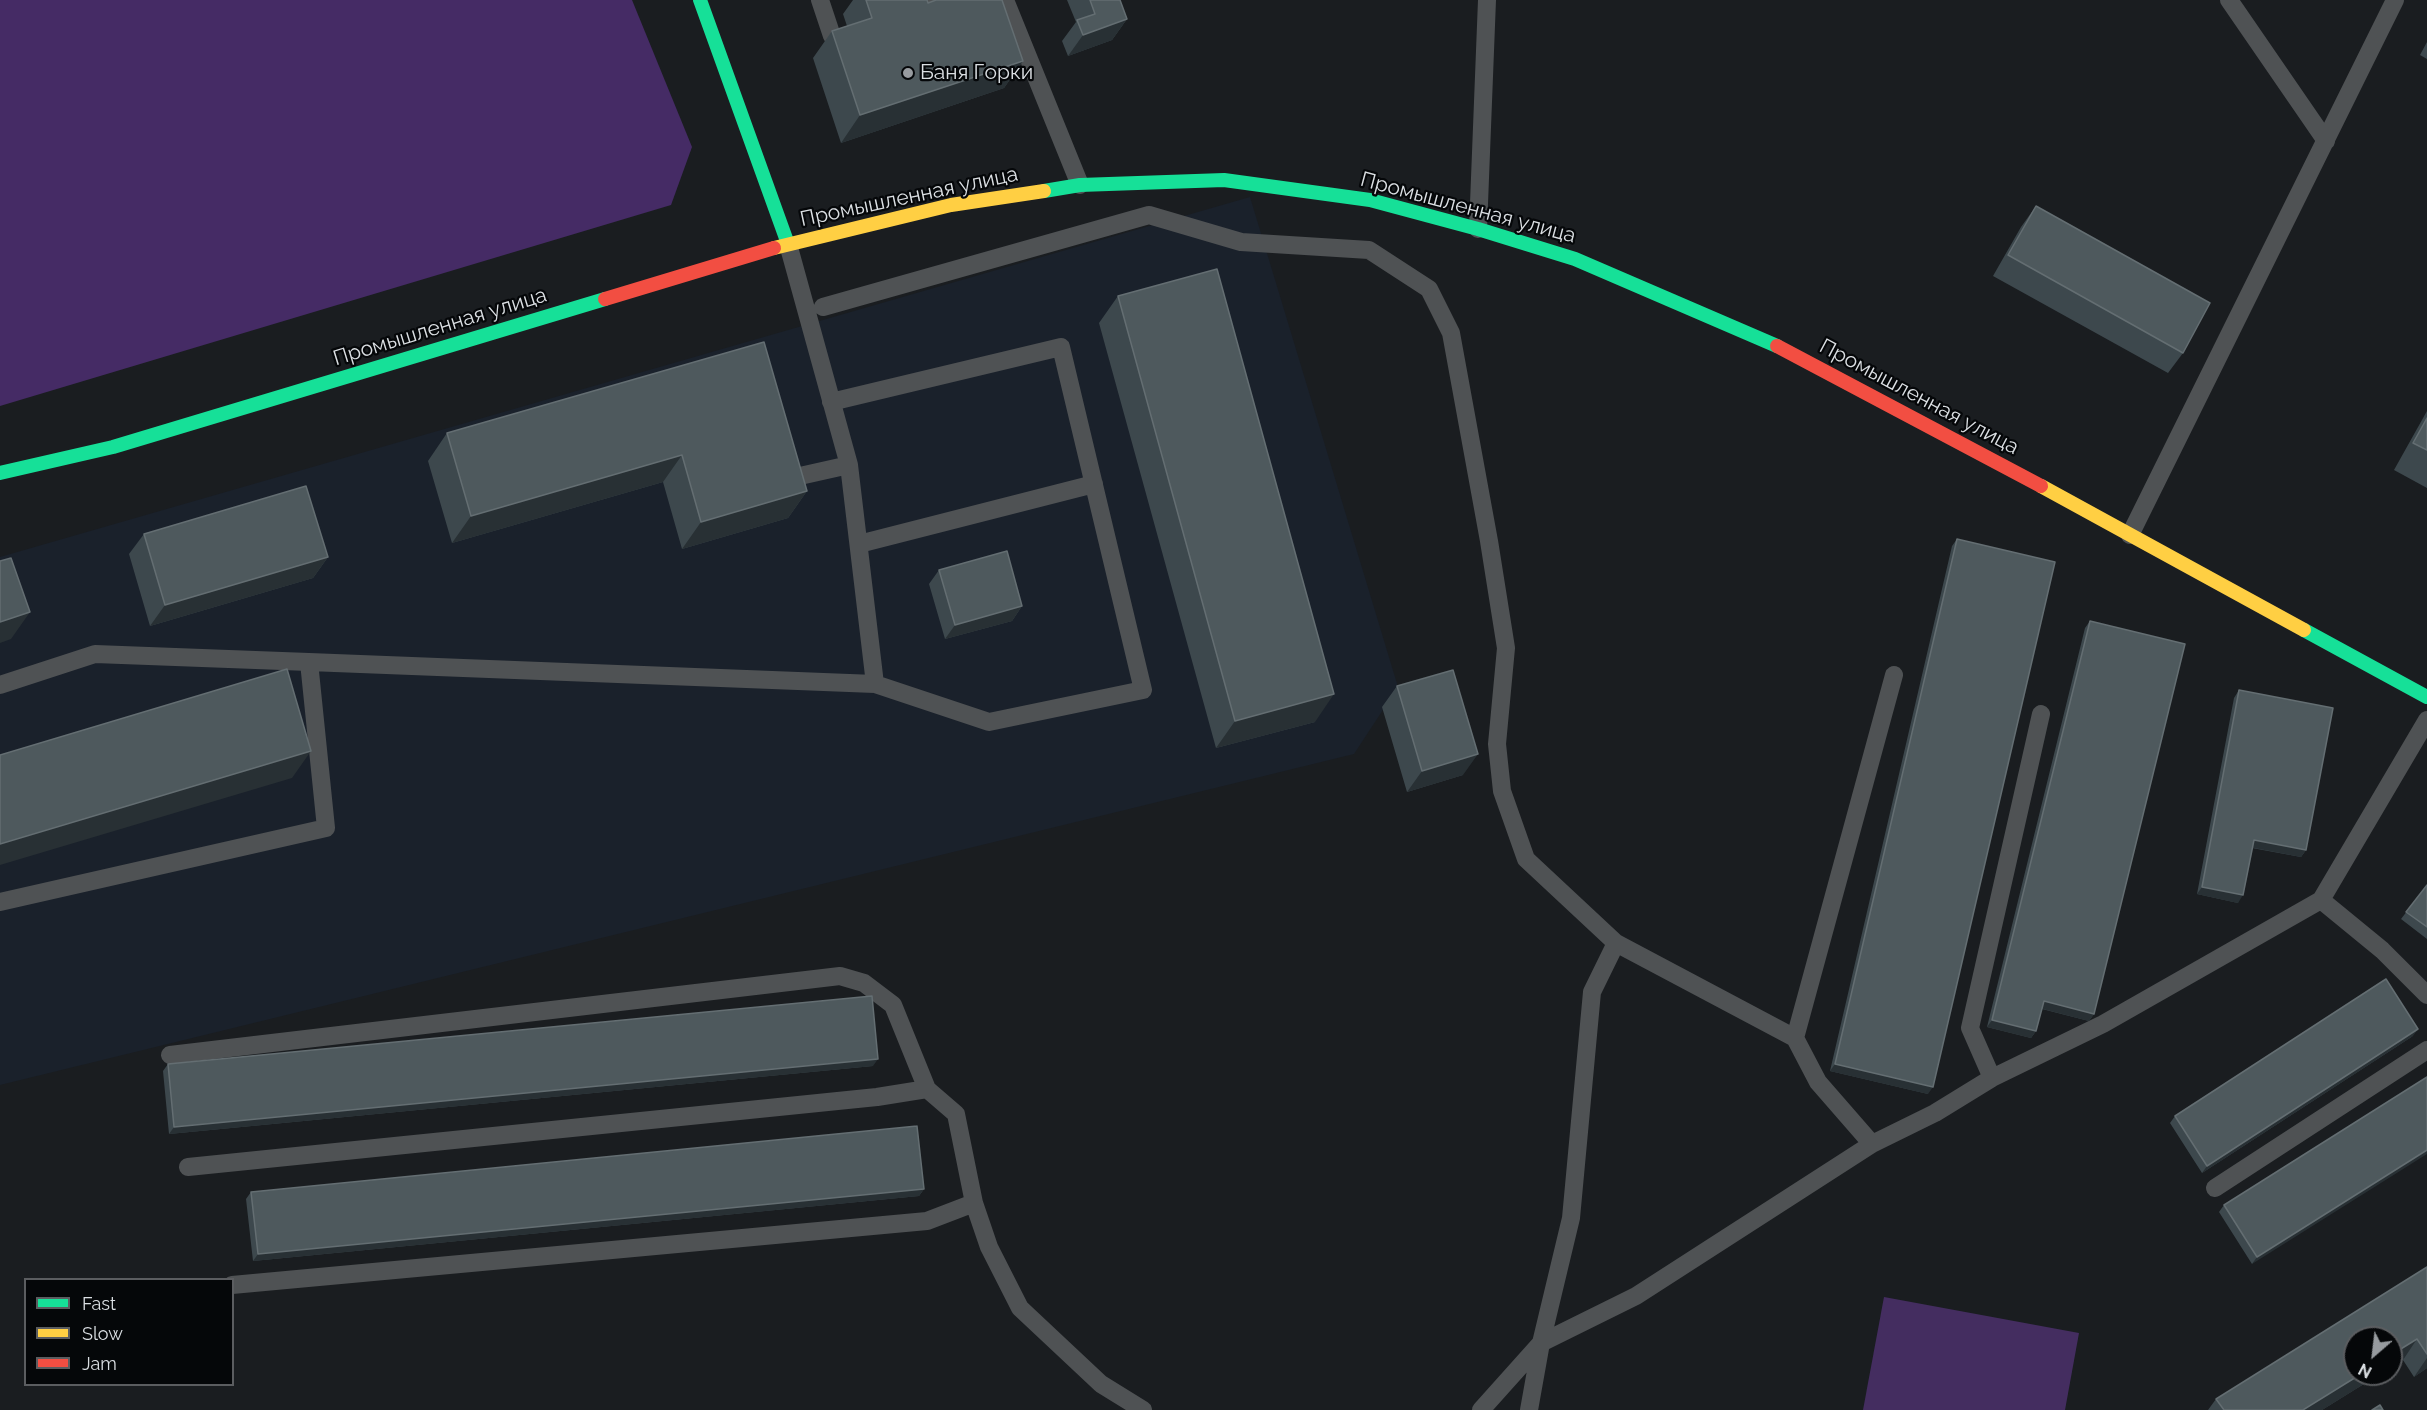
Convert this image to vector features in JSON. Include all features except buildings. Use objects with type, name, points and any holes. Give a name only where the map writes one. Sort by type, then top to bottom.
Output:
[{"type":"main road","points":[[700,0],[788,244]]},
{"type":"main road","name":"Промышленная улица","points":[[0,473],[113,447],[788,244],[951,205],[1080,185],[1224,180],[1370,200],[1478,229],[1575,259],[1776,345],[2427,697]]},
{"type":"lane","points":[[820,0],[832,36]]},
{"type":"lane","points":[[927,0],[928,2],[934,0]]},
{"type":"lane","points":[[1005,0],[1080,185]]},
{"type":"lane","points":[[1478,229],[1487,0]]},
{"type":"lane","points":[[2229,0],[2326,141]]},
{"type":"lane","points":[[2130,535],[2395,0]]},
{"type":"lane","points":[[823,307],[1149,215],[1241,242],[1369,250],[1429,289],[1451,333],[1506,648],[1497,744],[1502,791],[1527,859],[1616,943],[1794,1038],[1818,1082],[1872,1144]]},
{"type":"lane","points":[[788,244],[849,465],[875,684]]},
{"type":"lane","points":[[0,686],[95,654],[875,684],[989,722],[1143,690],[1061,347],[831,402]]},
{"type":"lane","points":[[791,478],[849,465]]},
{"type":"lane","points":[[859,544],[1094,484]]},
{"type":"lane","points":[[0,902],[326,828],[309,662]]},
{"type":"lane","points":[[1794,1038],[1894,675]]},
{"type":"lane","points":[[1992,1078],[1970,1028],[2041,714]]},
{"type":"lane","points":[[1481,1410],[1541,1342],[1636,1296],[1872,1144],[1935,1113],[1992,1078],[2103,1024],[2321,900],[2427,720]]},
{"type":"lane","points":[[2321,900],[2382,950],[2427,995]]},
{"type":"lane","points":[[1528,1410],[1541,1342],[1571,1218],[1592,992],[1616,943]]},
{"type":"lane","points":[[170,1055],[840,976],[864,983],[892,1005],[927,1089],[956,1114],[974,1203],[989,1247],[1020,1308],[1101,1384],[1143,1410]]},
{"type":"lane","points":[[2215,1188],[2427,1050]]},
{"type":"lane","points":[[188,1167],[877,1097],[927,1089]]},
{"type":"lane","points":[[234,1285],[927,1221],[974,1203]]},
{"type":"shaded area","points":[[0,0],[632,0],[692,147],[671,205],[0,406]]},
{"type":"shaded area","points":[[1250,197],[1398,687],[1354,754],[0,1085],[0,557]]},
{"type":"shaded area","points":[[1884,1297],[2079,1333],[2065,1410],[1863,1410]]},
{"type":"traffic: fast","points":[[700,0],[788,244]]},
{"type":"traffic: fast","points":[[1044,191],[1080,185],[1224,180],[1370,200],[1478,229],[1575,259],[1777,346]]},
{"type":"traffic: fast","points":[[0,473],[113,447],[605,299]]},
{"type":"traffic: fast","points":[[2304,630],[2427,697]]},
{"type":"traffic: slow","points":[[774,248],[951,205],[1044,191]]},
{"type":"traffic: slow","points":[[2041,486],[2304,630]]},
{"type":"traffic: jam","points":[[605,299],[774,248]]},
{"type":"traffic: jam","points":[[1777,346],[2041,486]]},
{"type":"place","name":"Баня Горки","points":[[908,73]]}]
